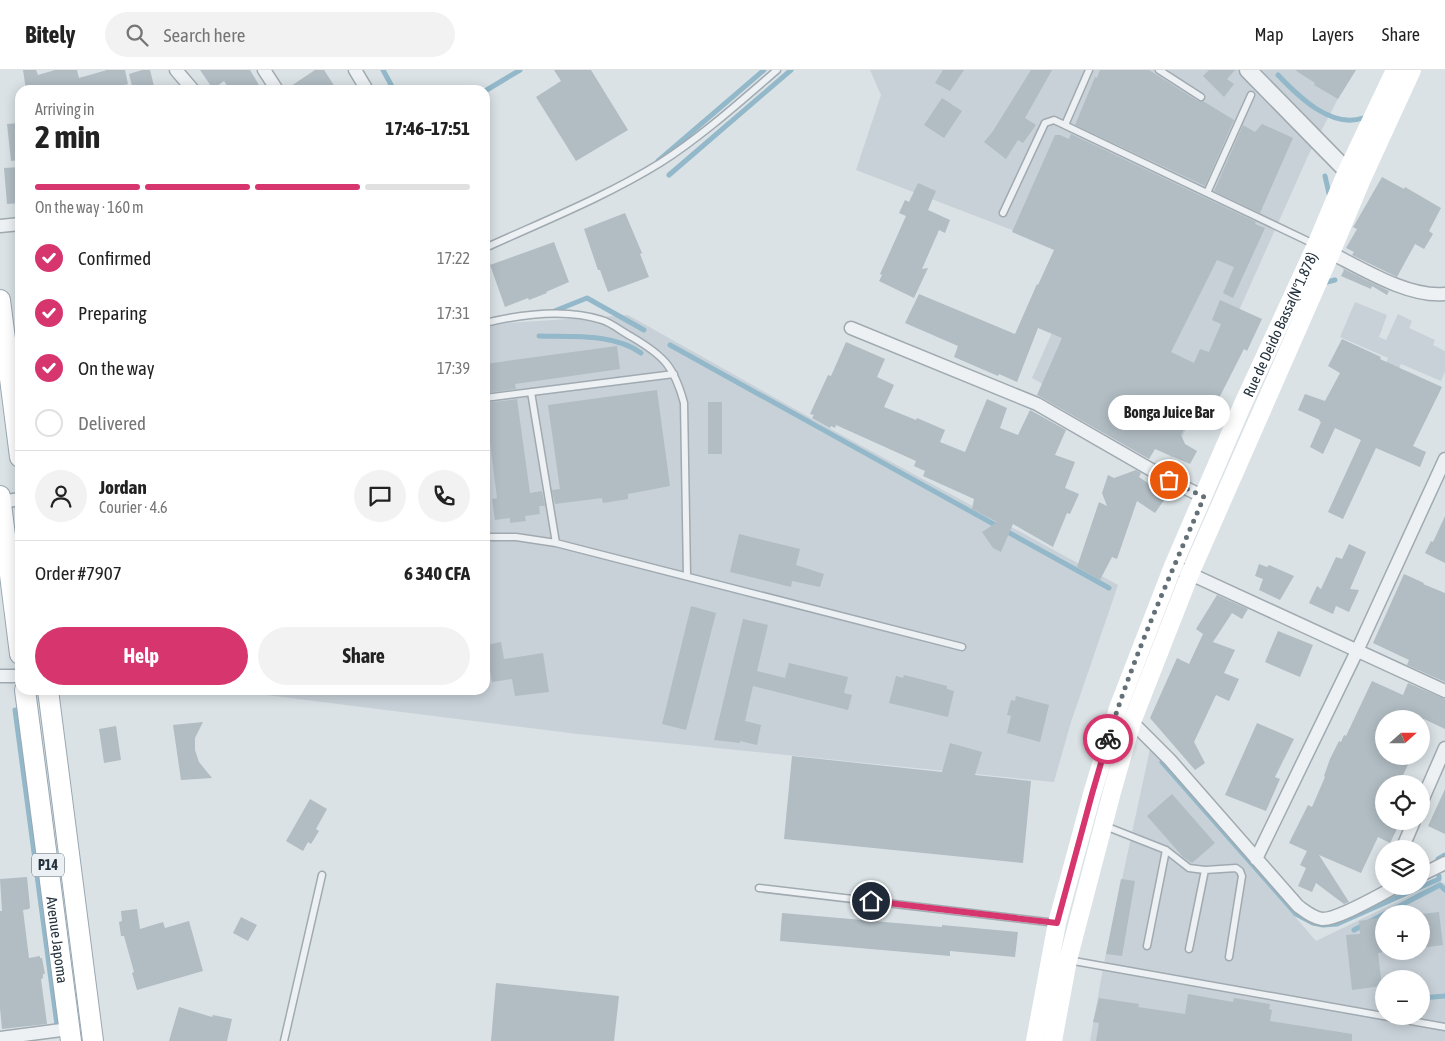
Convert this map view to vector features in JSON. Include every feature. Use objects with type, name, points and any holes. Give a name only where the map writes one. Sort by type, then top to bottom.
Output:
[{"type":"main road","name":"Rue de Deido Bassa(N°1.878)","points":[[1035,1041],[1057,923],[1092,794],[1118,708],[1173,566],[1242,406],[1324,249],[1395,70]]},
{"type":"main road","points":[[1354,175],[1412,70]]},
{"type":"main road","points":[[1052,1041],[1068,960],[1132,722],[1190,574],[1324,249]]},
{"type":"main road","points":[[0,300],[15,418]]},
{"type":"main road","points":[[7,499],[15,581]]},
{"type":"main road","name":"Avenue Japoma","points":[[26,695],[70,1035]]},
{"type":"main road","name":"Avenue Japoma","points":[[49,695],[94,1041]]},
{"type":"street","points":[[176,70],[187,85]]},
{"type":"street","points":[[264,70],[274,85]]},
{"type":"street","points":[[354,70],[364,85]]},
{"type":"street","points":[[1248,70],[1354,175]]},
{"type":"street","points":[[0,226],[15,224]]},
{"type":"street","points":[[1324,249],[1398,286],[1417,292],[1445,294]]},
{"type":"street","points":[[850,328],[1037,404],[1169,480],[1204,497]]},
{"type":"street","points":[[1256,859],[1357,651],[1445,459]]},
{"type":"street","points":[[1173,566],[1445,691]]},
{"type":"street","points":[[0,676],[15,676]]},
{"type":"street","points":[[1132,722],[1170,760],[1298,906],[1310,915],[1323,919],[1336,916],[1375,895]]},
{"type":"street","points":[[1430,782],[1445,748]]},
{"type":"street","points":[[1430,870],[1445,863]]},
{"type":"street","points":[[0,1038],[70,1035]]},
{"type":"lane","points":[[490,246],[608,192],[661,162],[724,115],[777,70]]},
{"type":"lane","points":[[1065,125],[1089,70]]},
{"type":"lane","points":[[1159,70],[1201,97]]},
{"type":"lane","points":[[1207,193],[1251,95]]},
{"type":"lane","points":[[1003,213],[1045,123],[1054,120],[1324,249]]},
{"type":"lane","points":[[490,322],[542,314],[574,314],[603,320],[654,350],[667,363],[674,374],[684,403],[687,576]]},
{"type":"lane","points":[[490,397],[674,374]]},
{"type":"lane","points":[[531,392],[556,543]]},
{"type":"lane","points":[[490,537],[516,537],[556,543],[962,647]]},
{"type":"lane","points":[[1104,825],[1166,850],[1189,868],[1205,870],[1236,868],[1240,871],[1242,876],[1229,957]]},
{"type":"lane","points":[[1147,946],[1166,850]]},
{"type":"lane","points":[[1189,949],[1205,870]]},
{"type":"lane","points":[[284,1041],[322,875]]},
{"type":"lane","points":[[759,888],[1057,923]]},
{"type":"lane","points":[[1050,958],[1445,1027]]},
{"type":"shaded area","points":[[870,70],[1353,70],[1308,156],[1173,458],[1032,378],[1085,258],[856,170],[881,95]]},
{"type":"shaded area","points":[[1355,302],[1387,315],[1379,337],[1386,340],[1398,314],[1412,321],[1409,328],[1435,340],[1433,345],[1445,351],[1445,371],[1441,381],[1401,364],[1387,397],[1374,391],[1388,358],[1340,337]]},
{"type":"shaded area","points":[[628,315],[827,427],[1118,585],[1071,722],[1054,782],[578,734],[267,695],[490,695],[490,325]]},
{"type":"shaded area","points":[[1150,749],[1316,941],[1375,912],[1375,960],[1430,960],[1430,905],[1390,905],[1411,895],[1430,895],[1430,886],[1440,881],[1445,884],[1445,1041],[1090,1041],[1104,963]]},
{"type":"building","points":[[23,70],[36,70],[38,75],[55,70],[77,70],[79,78],[107,70],[125,70],[128,84],[124,85],[25,85]]},
{"type":"building","points":[[150,70],[154,85],[132,85],[129,74]]},
{"type":"building","points":[[200,70],[250,70],[259,85],[227,85],[224,81],[218,85],[210,85]]},
{"type":"building","points":[[315,70],[324,70],[334,85],[292,85]]},
{"type":"building","points":[[554,70],[591,70],[628,130],[576,161],[536,97],[561,81]]},
{"type":"building","points":[[943,70],[964,70],[950,91],[935,83]]},
{"type":"building","points":[[1031,70],[1052,70],[1025,118],[1036,125],[1023,143],[1018,140],[1006,159],[984,142],[993,131]]},
{"type":"building","points":[[1100,70],[1149,70],[1198,101],[1203,101],[1234,120],[1205,186],[1075,125],[1095,77],[1097,78]]},
{"type":"building","points":[[1209,70],[1235,70],[1227,79],[1234,84],[1224,97],[1203,76]]},
{"type":"building","points":[[1295,70],[1356,70],[1338,99],[1314,85],[1315,83]]},
{"type":"building","points":[[942,98],[962,111],[944,138],[924,125]]},
{"type":"building","points":[[15,123],[15,161],[11,161],[7,124]]},
{"type":"building","points":[[1262,124],[1293,138],[1260,213],[1214,191],[1243,125],[1255,132]]},
{"type":"building","points":[[1071,134],[1265,228],[1233,298],[1223,293],[1234,267],[1217,260],[1171,352],[1194,363],[1200,349],[1209,352],[1221,324],[1212,320],[1220,300],[1262,319],[1247,351],[1244,349],[1213,410],[1217,413],[1211,426],[1190,417],[1181,435],[1185,444],[1197,451],[1190,464],[1155,449],[1149,459],[1037,395],[1062,338],[1038,328],[1017,382],[954,357],[958,346],[905,323],[919,294],[1015,334],[1054,250],[1012,232],[1055,135],[1069,139]]},
{"type":"building","points":[[15,167],[15,203],[7,204],[4,168]]},
{"type":"building","points":[[1382,177],[1404,189],[1405,187],[1441,208],[1429,231],[1433,234],[1424,249],[1415,244],[1397,277],[1352,255],[1354,252],[1346,248],[1357,229],[1353,227]]},
{"type":"building","points":[[918,183],[936,191],[928,210],[950,220],[945,233],[939,230],[922,269],[928,268],[914,298],[879,281],[882,275],[880,274],[906,216],[899,213],[905,200],[909,202]]},
{"type":"building","points":[[625,213],[642,253],[640,254],[649,277],[608,292],[600,270],[598,270],[584,229]]},
{"type":"building","points":[[554,242],[569,282],[547,293],[505,307],[490,265]]},
{"type":"building","points":[[1342,268],[1389,291],[1387,295],[1372,286],[1371,289],[1341,276],[1344,270]]},
{"type":"building","points":[[1342,339],[1381,357],[1380,359],[1442,387],[1413,446],[1426,452],[1420,467],[1376,448],[1343,519],[1328,512],[1361,440],[1335,428],[1323,454],[1310,447],[1321,422],[1320,420],[1298,410],[1305,394],[1325,401],[1340,373],[1328,366]]},
{"type":"building","points":[[846,342],[885,359],[877,377],[894,385],[884,407],[945,430],[940,442],[965,452],[987,399],[1007,408],[1000,428],[1018,435],[1030,410],[1066,430],[1055,455],[1075,462],[1065,488],[1079,494],[1070,514],[1067,513],[1053,547],[1013,524],[1001,552],[993,548],[982,532],[997,522],[972,509],[974,499],[923,476],[925,471],[914,466],[916,461],[836,425],[835,428],[831,426],[830,428],[812,418],[814,415],[810,414],[828,375],[831,376]]},
{"type":"building","points":[[617,346],[620,369],[515,384],[516,389],[490,392],[490,363]]},
{"type":"building","points":[[657,390],[670,486],[628,494],[628,499],[603,503],[602,498],[555,504],[552,490],[560,489],[548,405]]},
{"type":"building","points":[[517,399],[530,493],[542,491],[545,506],[539,506],[540,514],[525,516],[526,521],[510,523],[510,518],[495,520],[492,499],[497,498],[490,443],[490,402]]},
{"type":"building","points":[[708,402],[722,402],[722,454],[708,454]]},
{"type":"building","points":[[1136,470],[1141,473],[1139,477],[1167,496],[1155,513],[1137,501],[1117,559],[1112,557],[1100,580],[1077,567],[1099,502],[1107,506],[1102,493],[1108,475],[1114,478]]},
{"type":"building","points":[[1445,516],[1445,563],[1425,553],[1431,541],[1433,542]]},
{"type":"building","points":[[739,534],[800,549],[796,565],[824,574],[820,587],[792,581],[791,587],[730,572]]},
{"type":"building","points":[[1349,544],[1366,552],[1350,589],[1359,590],[1349,612],[1336,606],[1333,614],[1309,603],[1317,586],[1321,589],[1336,557],[1342,559]]},
{"type":"building","points":[[1259,564],[1267,567],[1269,565],[1294,576],[1280,600],[1259,590],[1263,579],[1255,576]]},
{"type":"building","points":[[1404,574],[1445,593],[1445,682],[1407,665],[1409,660],[1373,643]]},
{"type":"building","points":[[1217,595],[1248,609],[1242,619],[1232,613],[1213,642],[1235,650],[1224,673],[1239,679],[1229,701],[1216,695],[1194,742],[1205,763],[1195,770],[1150,718],[1177,658],[1189,664],[1203,634],[1196,629]]},
{"type":"building","points":[[691,606],[716,613],[686,730],[662,724]]},
{"type":"building","points":[[743,619],[768,625],[757,671],[785,678],[789,663],[848,677],[844,693],[852,695],[848,710],[753,686],[745,721],[761,725],[757,745],[740,741],[740,743],[714,740]]},
{"type":"building","points":[[1278,631],[1313,645],[1300,677],[1265,662]]},
{"type":"building","points":[[501,642],[504,659],[543,653],[549,692],[515,696],[512,679],[492,682],[490,644]]},
{"type":"building","points":[[904,675],[947,686],[947,689],[954,691],[948,717],[889,703],[896,676],[903,678]]},
{"type":"building","points":[[1372,681],[1403,695],[1408,683],[1445,699],[1445,729],[1430,722],[1430,710],[1375,710],[1375,765],[1408,765],[1403,775],[1375,775],[1375,830],[1396,830],[1392,840],[1384,840],[1378,837],[1375,840],[1361,873],[1319,855],[1349,902],[1344,904],[1316,883],[1312,892],[1298,886],[1306,868],[1300,865],[1307,851],[1289,843],[1308,805],[1312,807],[1325,777],[1330,759],[1339,741],[1341,742],[1344,735],[1346,736]]},
{"type":"building","points":[[1016,696],[1049,705],[1040,742],[1007,733],[1011,716],[1007,715],[1011,700],[1015,701]]},
{"type":"building","points":[[203,722],[195,738],[195,750],[199,762],[212,778],[181,780],[173,725]]},
{"type":"building","points":[[1257,723],[1294,739],[1275,777],[1280,779],[1266,811],[1225,795]]},
{"type":"building","points":[[116,726],[121,760],[104,763],[99,729]]},
{"type":"building","points":[[950,743],[982,752],[975,775],[1031,781],[1023,863],[784,839],[792,756],[942,772]]},
{"type":"building","points":[[1445,789],[1445,834],[1430,827],[1430,822]]},
{"type":"building","points":[[1172,794],[1215,843],[1192,863],[1183,857],[1147,816]]},
{"type":"building","points":[[310,799],[327,809],[316,829],[319,831],[311,844],[308,842],[303,851],[286,841]]},
{"type":"building","points":[[27,877],[30,907],[23,910],[29,958],[40,956],[42,958],[45,974],[43,974],[41,979],[47,1024],[2,1029],[0,1008],[0,911],[2,911],[0,879]]},
{"type":"building","points":[[1121,879],[1135,881],[1122,956],[1106,954]]},
{"type":"building","points":[[137,909],[140,929],[163,922],[165,928],[189,921],[203,971],[137,990],[132,973],[134,972],[124,936],[121,936],[119,922],[122,921],[121,911]]},
{"type":"building","points":[[1439,912],[1443,945],[1430,947],[1430,913]]},
{"type":"building","points":[[782,913],[1018,932],[1015,957],[950,951],[950,956],[780,941]]},
{"type":"building","points":[[241,917],[257,925],[248,941],[233,933]]},
{"type":"building","points":[[1375,918],[1375,960],[1379,960],[1380,970],[1375,970],[1375,987],[1352,990],[1346,935],[1360,934],[1359,921]]},
{"type":"building","points":[[496,983],[619,996],[614,1041],[491,1041]]},
{"type":"building","points":[[1188,994],[1233,1002],[1234,998],[1270,1004],[1269,1009],[1272,1010],[1270,1021],[1352,1034],[1352,1041],[1096,1041],[1099,1023],[1093,1022],[1099,998],[1139,1004],[1138,1007],[1185,1014]]},
{"type":"building","points":[[179,1007],[212,1017],[213,1015],[232,1019],[227,1041],[169,1041]]},
{"type":"waterway","points":[[383,70],[391,85]]},
{"type":"waterway","points":[[490,88],[520,70]]},
{"type":"waterway","points":[[658,161],[764,70]]},
{"type":"waterway","points":[[669,175],[791,70]]},
{"type":"waterway","points":[[1278,75],[1305,101],[1327,115],[1339,119],[1363,118]]},
{"type":"waterway","points":[[1325,176],[1330,198]]},
{"type":"waterway","points":[[1323,283],[1335,280]]},
{"type":"waterway","points":[[552,312],[587,298],[644,330]]},
{"type":"waterway","points":[[539,336],[605,339],[618,342],[641,353]]},
{"type":"waterway","points":[[670,345],[1109,588]]},
{"type":"waterway","points":[[15,710],[57,1025]]},
{"type":"waterway","points":[[1162,762],[1296,914],[1313,923],[1323,925],[1337,924],[1439,879],[1439,876]]},
{"type":"waterway","points":[[1438,864],[1438,859],[1445,855]]},
{"type":"waterway","points":[[1401,905],[1440,885],[1445,890]]},
{"type":"waterway","points":[[1354,930],[1375,919]]},
{"type":"waterway","points":[[1430,997],[1445,996]]},
{"type":"way so far","points":[[1108,739],[1118,708],[1173,566],[1204,497],[1169,480]]},
{"type":"place","name":"Bonga Juice Bar","points":[[1169,480]]},
{"type":"route","points":[[871,901],[1057,923],[1108,739]]}]
